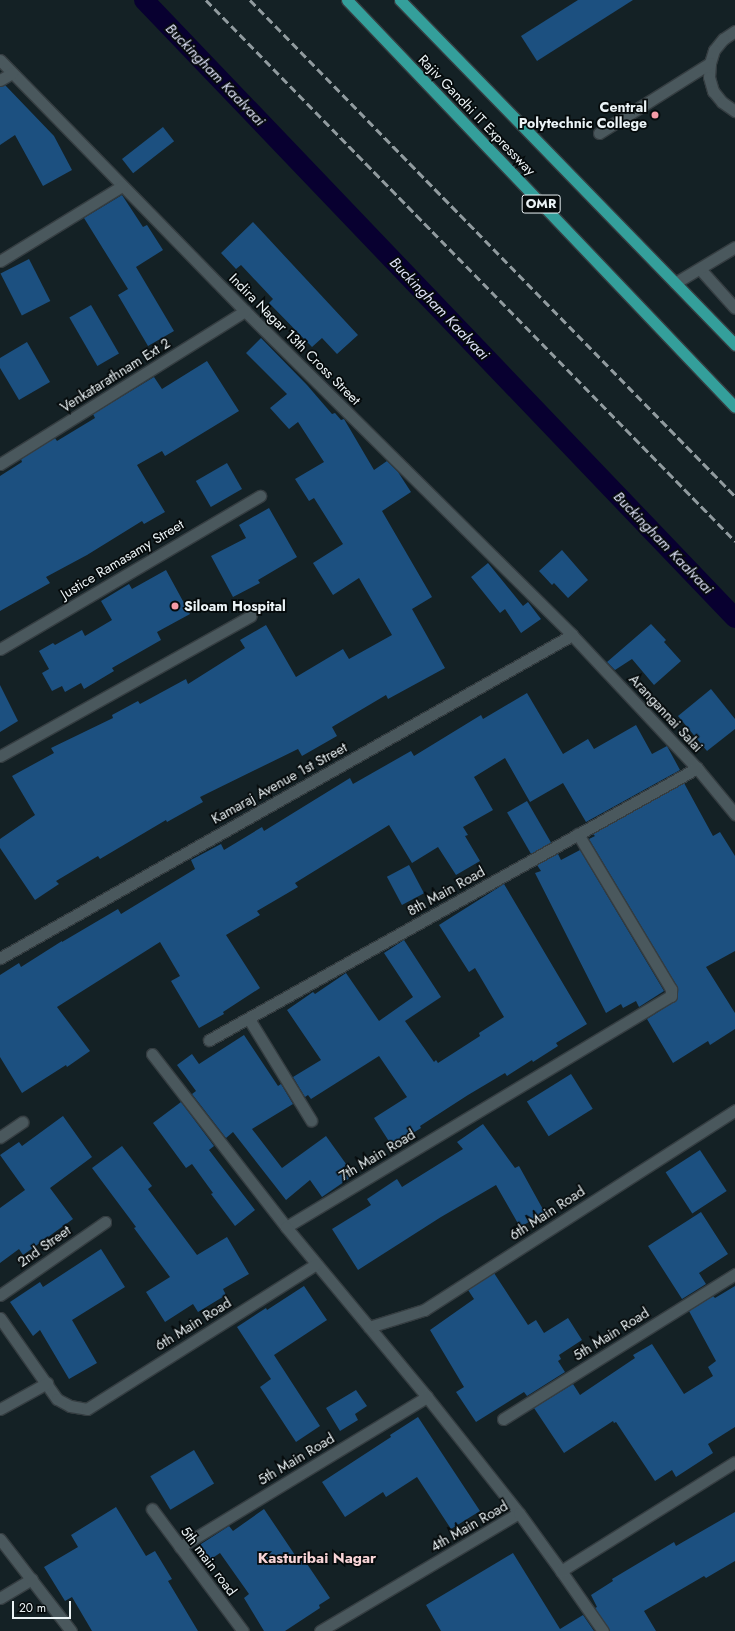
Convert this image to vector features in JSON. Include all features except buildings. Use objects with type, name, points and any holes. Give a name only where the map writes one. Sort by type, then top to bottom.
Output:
[{"type":"main road","name":"Rajiv Gandhi IT Expressway","points":[[347,0],[735,407]]},
{"type":"main road","name":"Rajiv Gandhi IT Expressway","points":[[400,0],[735,345]]},
{"type":"street","points":[[735,31],[723,39],[714,50],[710,63],[709,77],[714,91],[722,102],[735,111]]},
{"type":"street","name":"Indira Nagar 13th Cross Street","points":[[0,60],[245,311],[572,635]]},
{"type":"street","points":[[599,133],[710,63]]},
{"type":"street","points":[[0,80],[12,73]]},
{"type":"street","points":[[0,261],[122,186]]},
{"type":"street","points":[[675,283],[735,247]]},
{"type":"street","points":[[700,269],[735,308]]},
{"type":"street","name":"Venkatarathnam Ext 2","points":[[0,464],[245,311]]},
{"type":"street","name":"Justice Ramasamy Street","points":[[0,649],[260,496]]},
{"type":"street","points":[[0,756],[250,616]]},
{"type":"street","name":"Arangannai Salai","points":[[572,635],[696,768],[735,814]]},
{"type":"street","name":"Kamaraj Avenue 1st Street","points":[[0,958],[572,635]]},
{"type":"street","name":"8th Main Road","points":[[210,1040],[696,768]]},
{"type":"street","name":"7th Main Road","points":[[286,1227],[671,996],[671,989],[578,834]]},
{"type":"street","points":[[249,1019],[311,1120]]},
{"type":"street","points":[[152,1054],[286,1227],[427,1397],[519,1513]]},
{"type":"street","name":"6th Main Road","points":[[369,1327],[424,1310],[735,1110]]},
{"type":"street","points":[[0,1137],[22,1122]]},
{"type":"street","name":"2nd Street","points":[[0,1295],[105,1222]]},
{"type":"street","name":"6th Main Road","points":[[47,1383],[57,1399],[70,1406],[87,1408],[316,1264]]},
{"type":"street","name":"5th Main Road","points":[[503,1419],[735,1274]]},
{"type":"street","points":[[0,1318],[47,1383],[0,1409]]},
{"type":"street","name":"5th Main Road","points":[[180,1547],[427,1397]]},
{"type":"street","points":[[561,1571],[735,1462]]},
{"type":"street","name":"5th main road","points":[[152,1509],[243,1631]]},
{"type":"street","name":"4th Main Road","points":[[320,1631],[519,1513],[602,1631]]},
{"type":"street","points":[[0,1539],[71,1631]]},
{"type":"street","points":[[0,1598],[32,1579]]},
{"type":"waterway","name":"Buckingham Kaalvaai","points":[[144,0],[735,618]]},
{"type":"railway","points":[[206,0],[735,541]]},
{"type":"railway","points":[[250,0],[735,496]]},
{"type":"place","name":"Central Polytechnic College","points":[[655,115]]},
{"type":"place","name":"Siloam Hospital","points":[[175,606]]},
{"type":"district","name":"Kasturibai Nagar","points":[[317,1559]]}]
